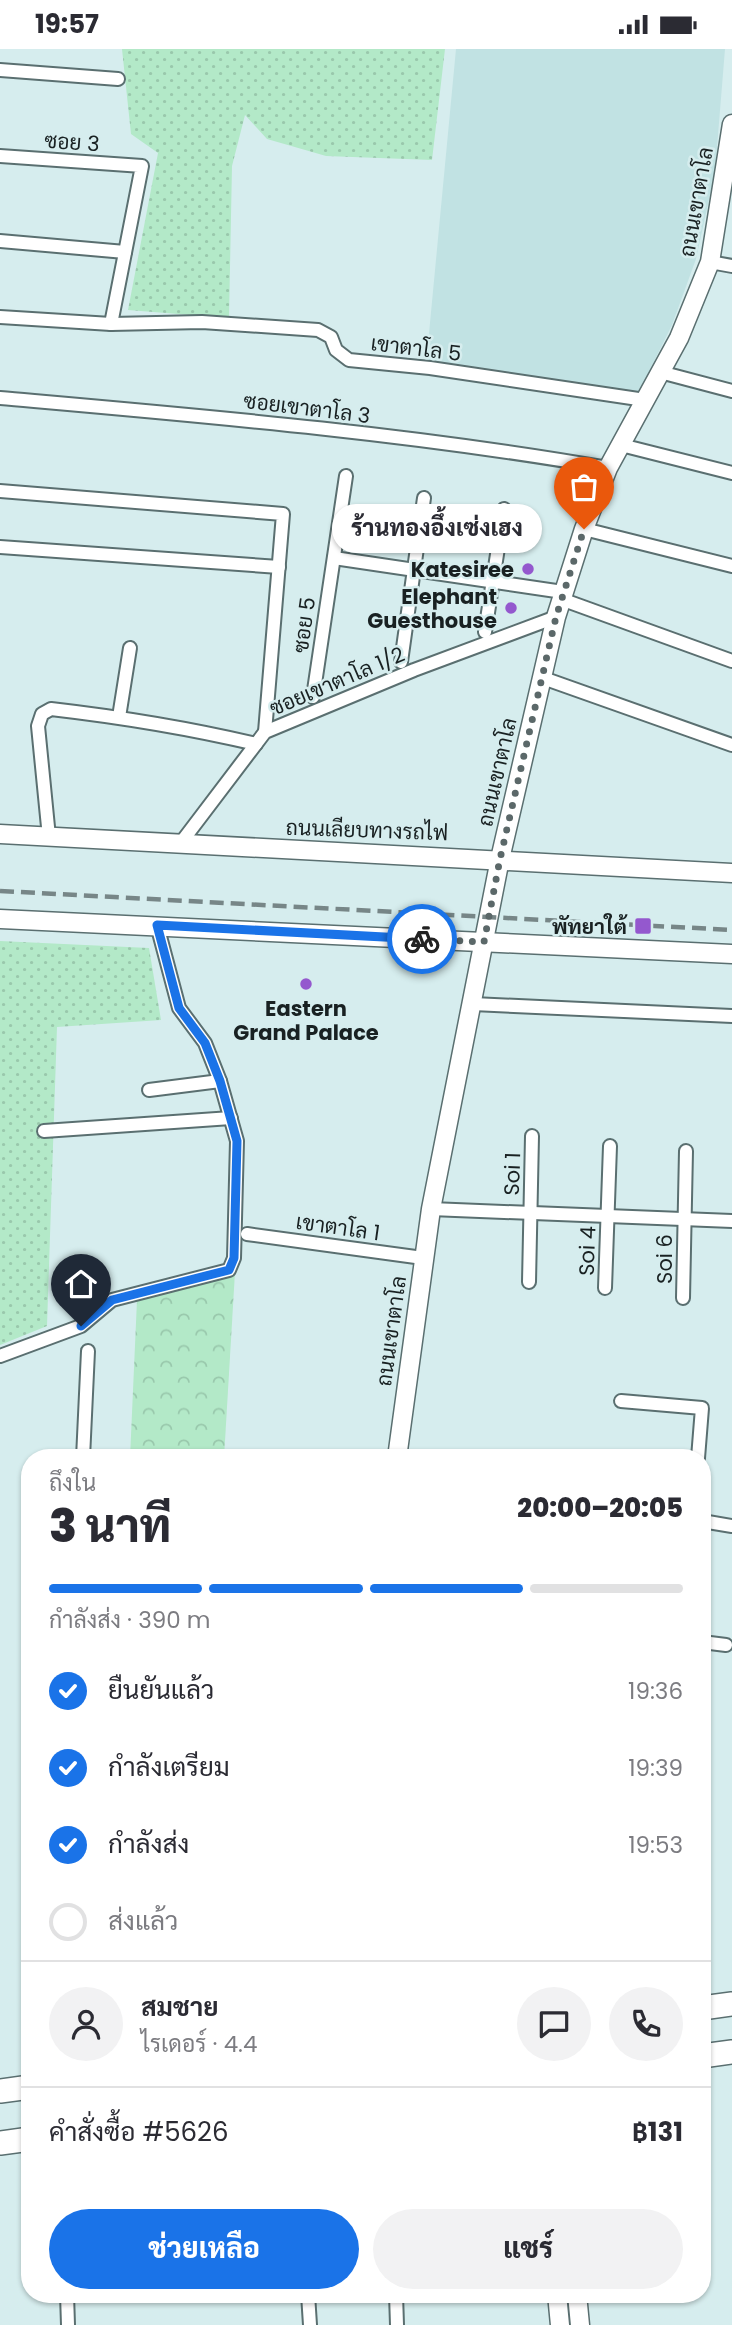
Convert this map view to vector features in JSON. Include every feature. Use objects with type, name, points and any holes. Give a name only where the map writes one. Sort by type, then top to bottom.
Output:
[{"type":"highway","points":[[711,2007],[732,2004]]},
{"type":"highway","points":[[711,2055],[732,2052]]},
{"type":"highway","points":[[0,2091],[21,2088]]},
{"type":"highway","points":[[0,2143],[21,2140]]},
{"type":"street","points":[[0,70],[118,79]]},
{"type":"street","name":"ถนนเขาตาโล","points":[[398,1449],[431,1209],[500,859],[556,617],[584,529],[608,468],[679,338],[710,261],[729,169],[732,124]]},
{"type":"street","name":"ซอย 3","points":[[0,156],[142,166],[125,252]]},
{"type":"street","points":[[0,241],[125,252],[111,324]]},
{"type":"street","points":[[710,261],[732,265]]},
{"type":"street","name":"เขาตาโล 5","points":[[0,317],[111,324],[202,322],[318,330],[331,337],[336,350],[349,360],[430,368],[645,400]]},
{"type":"street","points":[[660,372],[732,391]]},
{"type":"street","name":"ซอยเขาตาโล 3","points":[[0,398],[290,424],[608,468]]},
{"type":"street","points":[[621,445],[732,473]]},
{"type":"street","name":"ซอย 5","points":[[313,697],[346,476]]},
{"type":"street","points":[[0,491],[283,514],[265,732]]},
{"type":"street","points":[[401,662],[424,498]]},
{"type":"street","points":[[485,632],[504,509]]},
{"type":"street","points":[[584,529],[732,566]]},
{"type":"street","points":[[0,547],[279,567]]},
{"type":"street","points":[[334,558],[493,581],[562,595],[732,661]]},
{"type":"street","name":"ซอยเขาตาโล 1/2","points":[[180,844],[265,732],[414,670],[556,617]]},
{"type":"street","points":[[119,717],[130,649]]},
{"type":"street","points":[[543,678],[732,745]]},
{"type":"street","points":[[49,837],[38,726],[42,714],[51,709],[119,717],[256,744]]},
{"type":"street","name":"ถนนเลียบทางรถไฟ","points":[[0,834],[732,873]]},
{"type":"street","points":[[0,919],[732,954]]},
{"type":"street","points":[[0,1356],[81,1326],[112,1300],[229,1270],[234,1258],[237,1141],[220,1081],[205,1043],[179,1008],[157,925]]},
{"type":"street","points":[[473,1004],[732,1016]]},
{"type":"street","points":[[149,1090],[220,1081]]},
{"type":"street","points":[[44,1131],[231,1118]]},
{"type":"street","name":"Soi 1","points":[[529,1282],[533,1136]]},
{"type":"street","name":"Soi 4","points":[[605,1288],[610,1146]]},
{"type":"street","name":"Soi 6","points":[[683,1299],[686,1151]]},
{"type":"street","points":[[431,1209],[732,1221]]},
{"type":"street","name":"เขาตาโล 1","points":[[247,1234],[423,1258]]},
{"type":"street","points":[[83,1449],[88,1351]]},
{"type":"street","points":[[621,1401],[702,1408],[699,1449]]},
{"type":"street","points":[[711,1522],[732,1526]]},
{"type":"street","points":[[711,1644],[726,1645]]},
{"type":"street","points":[[67,2303],[68,2325]]},
{"type":"street","points":[[309,2303],[310,2325]]},
{"type":"street","points":[[396,2303],[397,2325]]},
{"type":"street","points":[[559,2303],[561,2325]]},
{"type":"street","points":[[578,2303],[580,2325]]},
{"type":"shaded area","points":[[456,49],[725,49],[715,172],[696,259],[672,325],[638,394],[426,365]]},
{"type":"green space","points":[[122,49],[445,49],[432,160],[326,156],[267,139],[245,115],[232,166],[229,318],[128,310],[158,153],[131,134]]},
{"type":"green space","points":[[0,941],[149,948],[161,1020],[57,1027],[47,1326],[0,1345]]},
{"type":"green space","points":[[235,1272],[225,1449],[130,1449],[137,1300]]},
{"type":"railway","points":[[0,891],[732,930]]},
{"type":"way so far","points":[[422,939],[484,942],[500,859],[556,617],[584,529]]},
{"type":"place","name":"ร้านทองอึ้งเซ่งเฮง","points":[[584,529]]},
{"type":"place","name":"Katesiree","points":[[528,569]]},
{"type":"place","name":"Elephant Guesthouse","points":[[511,608]]},
{"type":"place","name":"พัทยาใต้","points":[[643,926]]},
{"type":"place","name":"Eastern Grand Palace","points":[[306,984]]},
{"type":"route","points":[[81,1326],[112,1300],[229,1270],[234,1258],[237,1141],[220,1081],[205,1043],[179,1008],[157,925],[422,939]]}]
